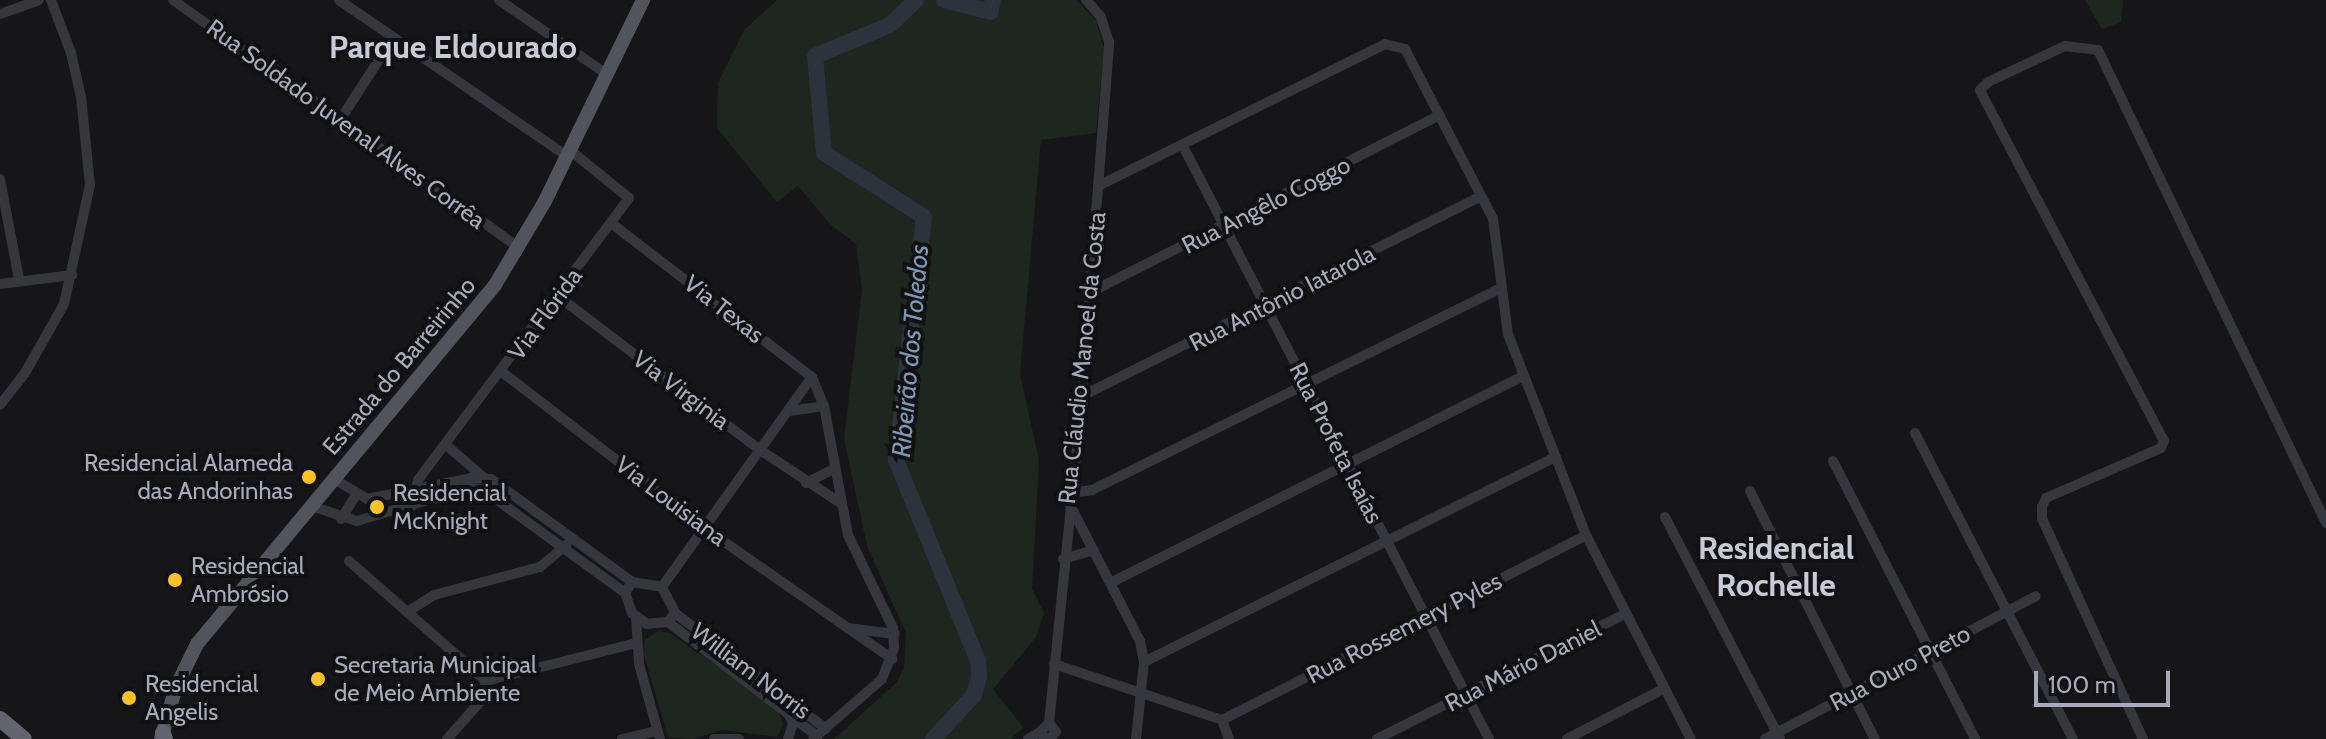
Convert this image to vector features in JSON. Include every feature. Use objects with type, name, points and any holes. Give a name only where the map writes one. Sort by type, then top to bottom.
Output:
[{"type":"highway","points":[[0,719],[24,739]]},
{"type":"main road","name":"Estrada do Barreirinho","points":[[163,737],[176,687],[197,644],[460,332],[519,248],[643,0]]},
{"type":"street","points":[[0,14],[39,0]]},
{"type":"street","points":[[0,405],[48,337],[72,275],[90,185],[89,144],[71,53],[51,0]]},
{"type":"street","name":"Rua Soldado Juvenal Alves Corrêa","points":[[173,0],[519,248]]},
{"type":"street","points":[[339,0],[568,153]]},
{"type":"street","points":[[499,0],[608,75]]},
{"type":"street","name":"Rua Cláudio Manoel da Costa","points":[[1044,737],[1056,732],[1049,723],[1068,497],[1082,396],[1109,42],[1101,17],[1086,0]]},
{"type":"street","points":[[340,120],[393,38]]},
{"type":"street","points":[[1098,186],[1184,148],[1385,44],[1405,49],[1480,197],[1498,241],[1500,288],[1523,376],[1586,535],[1691,739]]},
{"type":"street","points":[[2143,739],[2042,518],[2042,507],[2046,498],[2161,448],[2164,441],[1980,90],[1988,82],[2065,46],[2098,50],[2326,523]]},
{"type":"street","name":"Rua Angêlo Coggo","points":[[1091,292],[1440,115]]},
{"type":"street","name":"Rua Profeta Isaías","points":[[1184,148],[1489,739]]},
{"type":"street","name":"Via Flórida","points":[[411,491],[629,197],[589,165],[568,153]]},
{"type":"street","points":[[0,179],[19,280]]},
{"type":"street","name":"Rua Antônio Iatarola","points":[[1082,396],[1480,197]]},
{"type":"street","name":"Via Texas","points":[[611,223],[812,377]]},
{"type":"street","points":[[0,284],[72,275]]},
{"type":"street","points":[[1136,739],[1144,662],[1140,641],[1068,497],[1092,490],[1500,288]]},
{"type":"street","name":"Via Virginia","points":[[558,296],[760,450],[839,502]]},
{"type":"street","name":"Via Louisiana","points":[[502,372],[703,527],[892,659]]},
{"type":"street","points":[[1112,582],[1523,376]]},
{"type":"street","points":[[812,377],[824,406],[832,470],[848,535],[895,634],[892,659],[882,679],[819,735]]},
{"type":"street","points":[[662,587],[812,377]]},
{"type":"street","points":[[789,411],[824,406]]},
{"type":"street","points":[[1915,433],[2073,739]]},
{"type":"street","points":[[445,444],[625,593],[636,617],[636,643],[659,735],[622,739]]},
{"type":"street","points":[[1144,662],[1556,457]]},
{"type":"street","points":[[1833,461],[1975,739]]},
{"type":"street","points":[[427,470],[431,500]]},
{"type":"street","points":[[806,483],[832,470]]},
{"type":"street","points":[[341,519],[362,497],[411,491],[482,476]]},
{"type":"street","points":[[334,479],[362,497]]},
{"type":"street","points":[[311,506],[341,519],[373,518],[431,500],[482,489],[632,582],[662,587]]},
{"type":"street","points":[[411,491],[412,506]]},
{"type":"street","points":[[1750,491],[1875,739]]},
{"type":"street","points":[[1665,517],[1779,736]]},
{"type":"street","name":"Rua Rossemery Pyles","points":[[1222,720],[1586,535]]},
{"type":"street","points":[[407,612],[434,595],[540,567],[567,542]]},
{"type":"street","points":[[1063,559],[1094,550]]},
{"type":"street","points":[[349,561],[486,681]]},
{"type":"street","points":[[625,593],[632,582]]},
{"type":"street","points":[[486,681],[636,643],[647,624],[671,618],[662,587]]},
{"type":"street","name":"Rua Ouro Preto","points":[[1765,739],[1779,736],[1851,692],[2036,596]]},
{"type":"street","name":"Rua Mário Daniel","points":[[1377,739],[1626,613]]},
{"type":"street","points":[[636,617],[647,624]]},
{"type":"street","name":"William Norris","points":[[671,618],[819,735]]},
{"type":"street","name":"William Norris","points":[[671,618],[819,735]]},
{"type":"street","name":"Via Louisiana","points":[[841,626],[895,634]]},
{"type":"street","points":[[1054,664],[1222,720],[1229,739]]},
{"type":"street","points":[[447,739],[480,702],[486,681]]},
{"type":"street","points":[[1567,739],[1665,688]]},
{"type":"street","points":[[783,707],[793,723],[788,739]]},
{"type":"street","points":[[1028,739],[1044,737]]},
{"type":"street","points":[[714,739],[739,739]]},
{"type":"shaded area","points":[[777,0],[1076,0],[1096,20],[1104,48],[1096,133],[1041,140],[1020,374],[1039,460],[1032,589],[1044,613],[1036,637],[993,689],[1023,727],[1011,739],[834,739],[897,682],[904,667],[906,633],[867,546],[844,438],[862,290],[856,244],[831,225],[798,186],[777,202],[717,128],[718,83],[744,30]]},
{"type":"shaded area","points":[[2085,0],[2123,0],[2121,22],[2102,29]]},
{"type":"shaded area","points":[[658,631],[670,633],[778,709],[783,725],[777,737],[722,730],[693,739],[668,737],[643,652],[645,640]]},
{"type":"waterway","name":"Ribeirão dos Toledos","points":[[916,0],[890,25],[815,56],[824,153],[924,217],[896,460],[978,661],[979,677],[974,695],[933,739]]},
{"type":"waterway","name":"Ribeirão dos Toledos","points":[[944,0],[990,12],[993,0]]},
{"type":"place","name":"Residencial Alameda das Andorinhas","points":[[309,477]]},
{"type":"place","name":"Residencial McKnight","points":[[377,507]]},
{"type":"place","name":"Residencial Ambrósio","points":[[175,580]]},
{"type":"place","name":"Secretaria Municipal de Meio Ambiente","points":[[318,679]]},
{"type":"place","name":"Residencial Angelis","points":[[129,698]]},
{"type":"district","name":"Parque Eldourado","points":[[453,47]]},
{"type":"district","name":"Residencial Rochelle","points":[[1776,568]]}]
